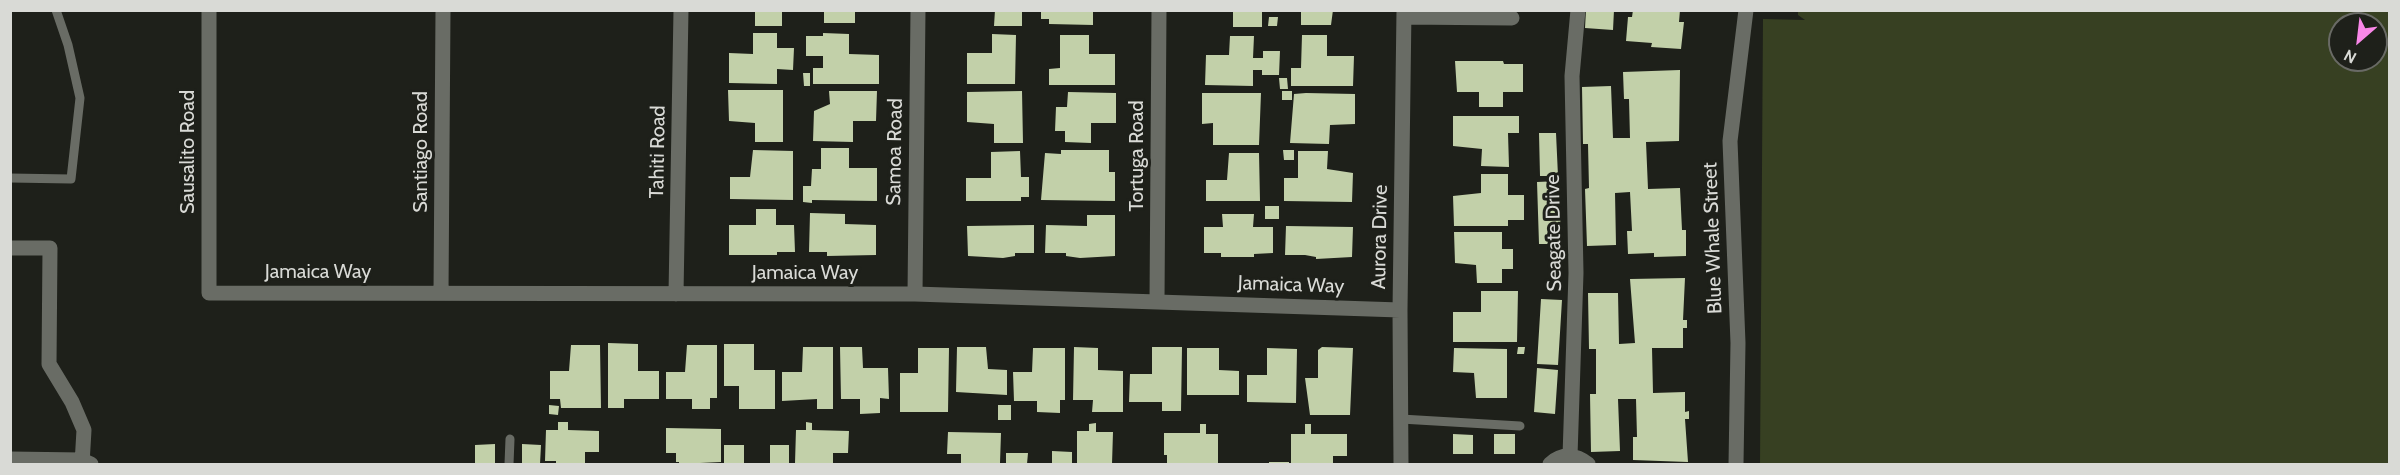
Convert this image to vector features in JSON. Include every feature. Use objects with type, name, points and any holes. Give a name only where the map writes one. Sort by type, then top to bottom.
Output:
[{"type":"street","name":"Sausalito Road","points":[[209,293],[210,10]]},
{"type":"street","name":"Santiago Road","points":[[441,293],[443,10]]},
{"type":"street","name":"Tahiti Road","points":[[676,294],[681,10]]},
{"type":"street","name":"Samoa Road","points":[[915,294],[918,10]]},
{"type":"street","name":"Tortuga Road","points":[[1157,301],[1159,10]]},
{"type":"street","name":"Seagate Drive","points":[[1570,456],[1576,273],[1572,76],[1578,10]]},
{"type":"street","name":"Blue Whale Street","points":[[1736,465],[1738,343],[1730,141],[1746,10]]},
{"type":"street","points":[[1404,14],[1512,18]]},
{"type":"street","name":"Aurora Drive","points":[[1401,465],[1400,310],[1404,14]]},
{"type":"street","points":[[10,248],[50,248],[49,364],[72,402],[84,430],[86,463],[10,459]]},
{"type":"street","name":"Jamaica Way","points":[[209,293],[915,294],[1400,310]]},
{"type":"street","points":[[1550,465],[1562,457],[1570,456],[1588,465]]},
{"type":"lane","points":[[10,178],[71,179],[80,98],[68,45],[56,10]]},
{"type":"lane","points":[[1401,419],[1520,426]]},
{"type":"lane","points":[[510,439],[510,465]]},
{"type":"green space","points":[[1798,10],[2389,11],[2389,464],[1760,464],[1763,19],[1805,20],[1798,15]]},
{"type":"building","points":[[755,10],[782,10],[782,26],[755,26]]},
{"type":"building","points":[[824,10],[855,10],[855,23],[824,23]]},
{"type":"building","points":[[995,10],[1022,10],[1022,26],[994,26]]},
{"type":"building","points":[[1041,10],[1093,10],[1093,25],[1049,24],[1049,19],[1041,19]]},
{"type":"building","points":[[1233,10],[1262,10],[1262,27],[1233,27]]},
{"type":"building","points":[[1301,10],[1333,10],[1331,25],[1301,25]]},
{"type":"building","points":[[1586,10],[1614,10],[1613,30],[1585,28]]},
{"type":"building","points":[[1633,10],[1680,10],[1679,22],[1684,22],[1681,49],[1651,47],[1652,43],[1626,41],[1628,17],[1632,17]]},
{"type":"building","points":[[1269,17],[1278,17],[1277,26],[1268,26]]},
{"type":"building","points":[[753,33],[777,33],[777,48],[794,48],[793,70],[777,69],[777,84],[729,83],[729,53],[753,54]]},
{"type":"building","points":[[823,33],[849,34],[849,54],[879,55],[879,84],[813,84],[813,68],[823,68],[823,56],[806,56],[806,36],[823,36]]},
{"type":"building","points":[[992,34],[1016,35],[1015,84],[967,84],[967,53],[992,53]]},
{"type":"building","points":[[1060,35],[1089,35],[1089,54],[1115,54],[1115,85],[1049,85],[1049,69],[1060,68]]},
{"type":"building","points":[[1302,35],[1327,35],[1327,56],[1354,56],[1353,86],[1291,86],[1291,68],[1301,68]]},
{"type":"building","points":[[1230,36],[1254,36],[1253,58],[1263,58],[1263,51],[1280,51],[1279,75],[1262,75],[1262,70],[1253,70],[1253,86],[1205,85],[1206,55],[1229,55]]},
{"type":"building","points":[[1455,61],[1503,61],[1504,64],[1523,64],[1523,92],[1503,92],[1503,107],[1479,107],[1479,92],[1457,92]]},
{"type":"building","points":[[1680,70],[1679,141],[1646,142],[1648,189],[1680,188],[1682,230],[1686,230],[1686,256],[1654,257],[1654,253],[1628,254],[1627,231],[1632,231],[1630,192],[1615,193],[1616,245],[1587,246],[1585,189],[1589,188],[1588,144],[1583,144],[1582,87],[1611,86],[1613,138],[1630,138],[1629,99],[1624,99],[1623,72]]},
{"type":"building","points":[[803,73],[810,73],[810,86],[804,86]]},
{"type":"building","points":[[1279,78],[1287,78],[1288,89],[1280,89]]},
{"type":"building","points":[[728,90],[783,90],[783,142],[755,142],[755,123],[729,121]]},
{"type":"building","points":[[829,91],[877,91],[876,121],[853,121],[853,142],[813,141],[814,111],[830,104]]},
{"type":"building","points":[[1022,91],[1023,143],[994,143],[994,124],[967,122],[967,92]]},
{"type":"building","points":[[1282,91],[1292,91],[1292,100],[1282,100]]},
{"type":"building","points":[[1068,92],[1116,93],[1116,123],[1091,123],[1091,143],[1065,142],[1065,131],[1055,131],[1056,107],[1067,107]]},
{"type":"building","points":[[1202,93],[1261,93],[1259,145],[1213,145],[1213,123],[1202,124]]},
{"type":"building","points":[[1294,94],[1355,94],[1355,124],[1330,125],[1329,144],[1290,143]]},
{"type":"building","points":[[1453,116],[1519,116],[1519,133],[1508,133],[1509,167],[1481,166],[1482,149],[1453,146]]},
{"type":"building","points":[[1539,133],[1556,133],[1558,176],[1540,176]]},
{"type":"building","points":[[821,148],[849,148],[849,168],[877,168],[877,201],[812,200],[812,203],[803,202],[803,186],[811,186],[812,169],[821,169]]},
{"type":"building","points":[[753,150],[793,151],[793,200],[730,199],[730,177],[750,177]]},
{"type":"building","points":[[1061,150],[1109,150],[1109,172],[1115,172],[1115,201],[1041,200],[1045,153],[1061,154]]},
{"type":"building","points":[[1283,150],[1294,150],[1294,160],[1284,160]]},
{"type":"building","points":[[1020,151],[1021,177],[1029,177],[1029,197],[1021,197],[1021,201],[966,201],[966,178],[991,178],[991,152]]},
{"type":"building","points":[[1298,151],[1328,151],[1327,169],[1353,173],[1352,202],[1284,201],[1284,178],[1298,178]]},
{"type":"building","points":[[1229,153],[1259,153],[1260,201],[1206,201],[1206,180],[1227,180]]},
{"type":"building","points":[[1481,174],[1508,174],[1508,195],[1524,195],[1524,220],[1508,220],[1508,226],[1454,226],[1453,196],[1481,193]]},
{"type":"building","points":[[1559,181],[1561,244],[1539,244],[1537,182]]},
{"type":"building","points":[[1265,206],[1279,206],[1279,219],[1265,219]]},
{"type":"building","points":[[756,209],[776,209],[776,225],[794,225],[795,252],[777,252],[777,255],[729,255],[729,225],[756,225]]},
{"type":"building","points":[[810,213],[845,214],[845,224],[876,225],[876,255],[827,256],[827,252],[809,252]]},
{"type":"building","points":[[1222,214],[1254,214],[1253,227],[1273,227],[1273,253],[1254,254],[1254,257],[1221,257],[1221,253],[1204,253],[1204,227],[1223,227]]},
{"type":"building","points":[[1087,215],[1115,215],[1115,256],[1080,258],[1066,256],[1066,253],[1045,253],[1046,225],[1087,226]]},
{"type":"building","points":[[1034,225],[1034,253],[1015,253],[1015,256],[1003,258],[968,256],[967,226]]},
{"type":"building","points":[[1286,226],[1353,227],[1352,257],[1316,259],[1316,257],[1305,255],[1285,255]]},
{"type":"building","points":[[1454,232],[1502,232],[1502,249],[1513,249],[1513,269],[1502,269],[1502,283],[1477,283],[1476,265],[1455,263]]},
{"type":"building","points":[[1685,278],[1683,320],[1687,320],[1687,328],[1683,328],[1683,348],[1652,348],[1653,393],[1685,392],[1685,412],[1689,411],[1689,419],[1685,419],[1688,462],[1633,460],[1633,437],[1637,437],[1636,399],[1618,399],[1620,451],[1591,452],[1590,394],[1596,394],[1596,349],[1589,349],[1588,293],[1618,293],[1619,344],[1635,343],[1630,279]]},
{"type":"building","points":[[1481,291],[1518,291],[1517,342],[1453,342],[1453,312],[1481,312]]},
{"type":"building","points":[[1541,299],[1562,300],[1558,365],[1537,364]]},
{"type":"building","points":[[608,343],[638,344],[638,371],[659,371],[659,399],[624,399],[624,408],[608,408]]},
{"type":"building","points":[[724,344],[754,344],[754,370],[775,370],[775,409],[739,409],[739,386],[724,386]]},
{"type":"building","points":[[571,345],[600,345],[601,408],[561,408],[560,399],[550,399],[550,371],[569,371]]},
{"type":"building","points":[[687,345],[717,345],[717,398],[710,398],[710,409],[692,409],[692,399],[666,399],[666,372],[685,372]]},
{"type":"building","points":[[803,347],[833,347],[833,409],[817,409],[817,399],[782,401],[782,372],[802,372]]},
{"type":"building","points":[[840,347],[862,347],[863,368],[888,368],[889,399],[880,398],[880,413],[860,414],[860,399],[841,399]]},
{"type":"building","points":[[957,347],[986,347],[988,369],[1007,370],[1007,395],[956,392]]},
{"type":"building","points":[[1074,347],[1098,348],[1098,370],[1123,371],[1123,412],[1092,412],[1093,400],[1073,400]]},
{"type":"building","points":[[1152,347],[1182,347],[1181,411],[1162,411],[1162,402],[1129,402],[1130,374],[1152,374]]},
{"type":"building","points":[[1322,347],[1353,348],[1350,415],[1310,415],[1305,378],[1318,378],[1318,350]]},
{"type":"building","points":[[1518,347],[1525,347],[1524,354],[1517,354]]},
{"type":"building","points":[[918,348],[949,348],[948,412],[900,412],[900,373],[918,373]]},
{"type":"building","points":[[1033,348],[1065,348],[1065,400],[1060,400],[1060,413],[1037,412],[1037,401],[1014,401],[1013,372],[1032,372]]},
{"type":"building","points":[[1187,348],[1219,348],[1219,370],[1239,371],[1239,395],[1187,395]]},
{"type":"building","points":[[1267,348],[1297,349],[1296,403],[1247,402],[1247,375],[1267,375]]},
{"type":"building","points":[[1454,348],[1507,349],[1507,398],[1476,398],[1474,373],[1453,372]]},
{"type":"building","points":[[1537,368],[1558,370],[1555,414],[1534,412]]},
{"type":"building","points":[[549,405],[559,406],[558,415],[549,414]]},
{"type":"building","points":[[998,405],[1011,405],[1011,420],[998,420]]},
{"type":"building","points":[[558,422],[568,422],[568,430],[599,431],[599,452],[585,452],[585,464],[556,464],[556,461],[545,461],[546,430],[558,430]]},
{"type":"building","points":[[806,422],[812,423],[812,430],[849,431],[848,453],[833,453],[833,464],[795,463],[796,430],[806,430]]},
{"type":"building","points":[[1096,423],[1096,432],[1113,432],[1112,464],[1077,464],[1077,431],[1089,431],[1089,424]]},
{"type":"building","points":[[1200,424],[1206,424],[1206,434],[1218,434],[1218,464],[1167,464],[1167,455],[1164,455],[1164,433],[1200,433]]},
{"type":"building","points":[[1305,424],[1311,424],[1311,434],[1347,434],[1347,456],[1333,456],[1333,464],[1291,464],[1291,434],[1305,434]]},
{"type":"building","points":[[666,428],[721,429],[721,462],[679,464],[676,462],[676,453],[666,453]]},
{"type":"building","points":[[948,432],[1001,433],[1000,463],[961,464],[961,454],[947,454]]},
{"type":"building","points":[[1453,434],[1473,435],[1473,454],[1453,454]]},
{"type":"building","points":[[1494,434],[1515,434],[1515,454],[1494,454]]},
{"type":"building","points":[[495,444],[495,464],[475,464],[475,445]]},
{"type":"building","points":[[522,444],[541,445],[540,464],[522,464]]},
{"type":"building","points":[[724,445],[744,445],[744,464],[724,464]]},
{"type":"building","points":[[770,445],[789,445],[789,464],[770,464]]},
{"type":"building","points":[[1052,451],[1072,452],[1072,464],[1052,464]]},
{"type":"building","points":[[1006,453],[1028,453],[1027,464],[1006,464]]},
{"type":"building","points":[[1269,462],[1289,462],[1289,464],[1269,464]]}]
